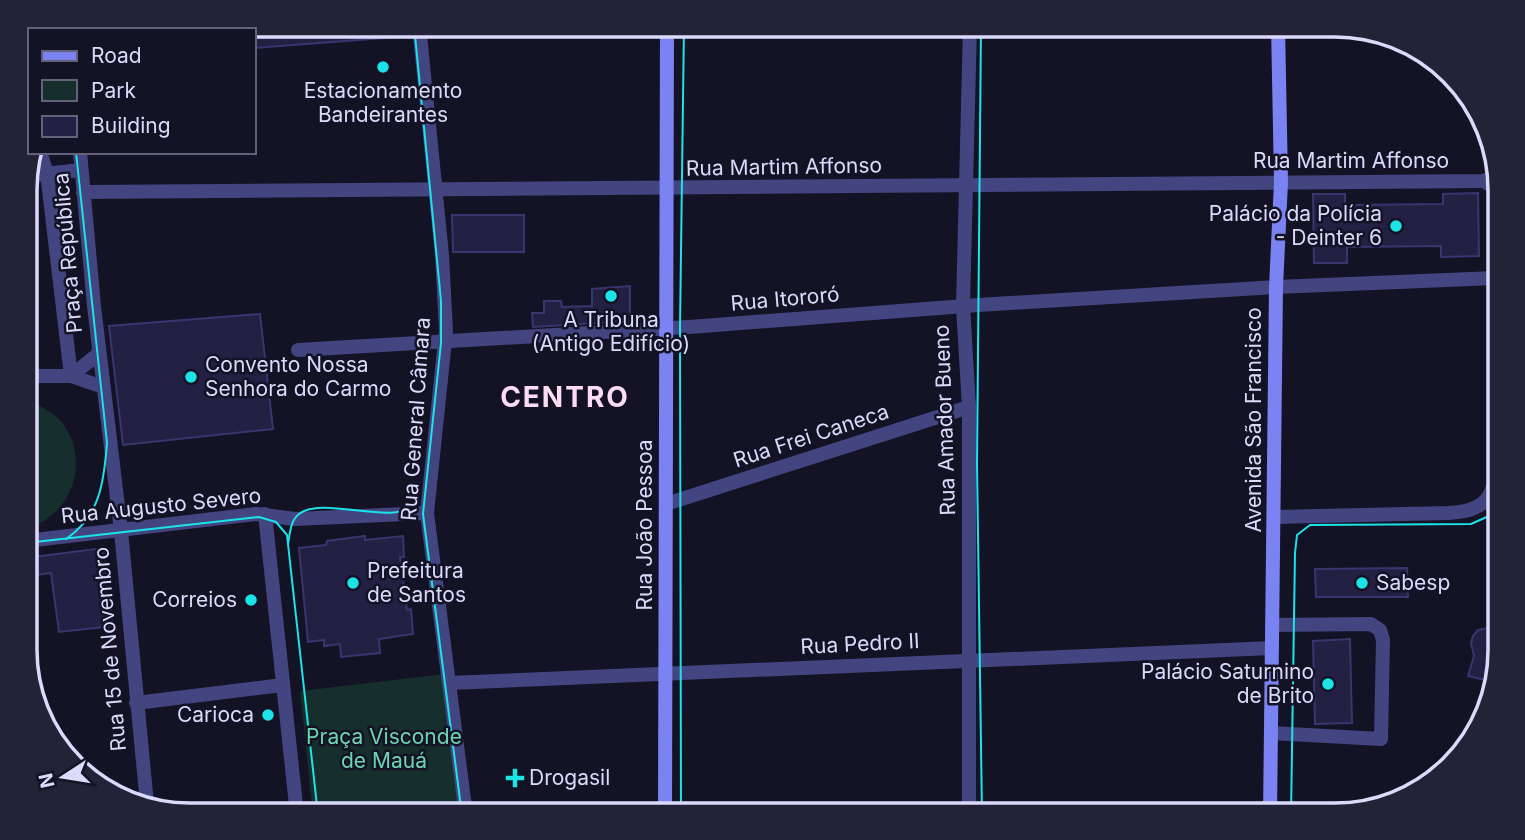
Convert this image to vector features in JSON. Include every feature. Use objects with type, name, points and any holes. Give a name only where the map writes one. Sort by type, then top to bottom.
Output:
[{"type":"main road","name":"Rua João Pessoa","points":[[666,803],[667,37]]},
{"type":"main road","name":"Avenida São Francisco","points":[[1270,803],[1276,287],[1281,182],[1278,37]]},
{"type":"street","name":"Rua General Câmara","points":[[420,37],[442,255],[446,343],[427,513],[464,803]]},
{"type":"street","name":"Rua Amador Bueno","points":[[970,37],[963,306],[969,407],[970,803]]},
{"type":"street","name":"Praça República","points":[[80,154],[103,387]]},
{"type":"street","name":"Praça República","points":[[41,155],[47,173],[71,376]]},
{"type":"street","points":[[38,174],[81,170]]},
{"type":"street","name":"Rua Martim Affonso","points":[[83,192],[435,188],[667,189],[1488,180]]},
{"type":"street","name":"Rua Itororó","points":[[298,350],[446,343],[963,306],[1276,287],[1488,278]]},
{"type":"street","points":[[71,376],[99,351]]},
{"type":"street","points":[[37,376],[71,376],[103,387]]},
{"type":"street","name":"Rua 15 de Novembro","points":[[103,387],[121,531],[146,797]]},
{"type":"street","name":"Rua Frei Caneca","points":[[666,504],[969,407]]},
{"type":"street","points":[[1275,517],[1461,512],[1475,509],[1488,497]]},
{"type":"street","name":"Rua Augusto Severo","points":[[37,540],[265,514],[295,519],[427,513]]},
{"type":"street","points":[[265,514],[296,803]]},
{"type":"street","points":[[1271,733],[1381,739],[1383,640],[1380,630],[1371,624],[1272,625]]},
{"type":"street","name":"Rua Pedro II","points":[[449,683],[1272,648]]},
{"type":"street","points":[[136,703],[283,685]]},
{"type":"green space","points":[[37,406],[48,411],[64,425],[73,443],[76,463],[73,484],[63,503],[48,518],[37,524]]},
{"type":"green space","name":"Praça Visconde de Mauá","points":[[445,674],[459,803],[312,803],[300,691]]},
{"type":"building","points":[[256,37],[397,37],[256,48]]},
{"type":"building","name":"Palácio da Polícia - Deinter 6","points":[[1478,193],[1479,256],[1441,257],[1441,246],[1347,247],[1347,263],[1314,263],[1313,194],[1345,194],[1345,205],[1443,204],[1443,194]]},
{"type":"building","points":[[452,215],[524,215],[524,252],[453,252]]},
{"type":"building","points":[[630,286],[630,321],[533,327],[532,313],[544,313],[544,301],[561,301],[562,307],[592,306],[592,289]]},
{"type":"building","name":"Convento Nossa Senhora do Carmo","points":[[260,314],[273,429],[123,445],[109,326]]},
{"type":"building","name":"Prefeitura de Santos","points":[[365,536],[365,540],[403,536],[404,557],[400,557],[407,610],[411,609],[413,634],[379,639],[380,653],[341,657],[340,644],[324,646],[324,640],[308,642],[299,548]]},
{"type":"building","points":[[103,548],[113,626],[59,632],[51,573],[37,575],[37,557]]},
{"type":"building","name":"Sabesp","points":[[1407,568],[1408,597],[1316,597],[1315,569]]},
{"type":"building","points":[[1488,628],[1485,680],[1468,676],[1474,656],[1471,643],[1478,630]]},
{"type":"building","points":[[1350,639],[1352,723],[1315,724],[1313,641]]},
{"type":"tram line","points":[[415,37],[441,301],[441,343],[423,514],[460,803]]},
{"type":"tram line","points":[[681,803],[680,328],[684,37]]},
{"type":"tram line","points":[[981,37],[977,464],[982,803]]},
{"type":"tram line","points":[[66,539],[77,530],[93,509],[102,484],[107,443],[76,154]]},
{"type":"tram line","points":[[288,544],[294,520],[299,514],[310,509],[393,513],[405,510],[414,503],[418,487]]},
{"type":"tram line","points":[[1291,803],[1297,535],[1310,525],[1471,524],[1488,516]]},
{"type":"tram line","points":[[37,542],[259,517],[276,522],[287,535],[317,803]]},
{"type":"place","name":"Estacionamento Bandeirantes","points":[[383,67]]},
{"type":"place","name":"Palácio da Polícia - Deinter 6","points":[[1396,226]]},
{"type":"place","name":"A Tribuna (Antigo Edifício)","points":[[611,296]]},
{"type":"place","name":"Convento Nossa Senhora do Carmo","points":[[191,377]]},
{"type":"place","name":"Prefeitura de Santos","points":[[353,583]]},
{"type":"place","name":"Sabesp","points":[[1362,583]]},
{"type":"place","name":"Correios","points":[[251,600]]},
{"type":"place","name":"Palácio Saturnino de Brito","points":[[1328,684]]},
{"type":"place","name":"Carioca","points":[[268,715]]},
{"type":"place","name":"Drogasil","points":[[515,778]]},
{"type":"district","name":"CENTRO","points":[[565,397]]}]
